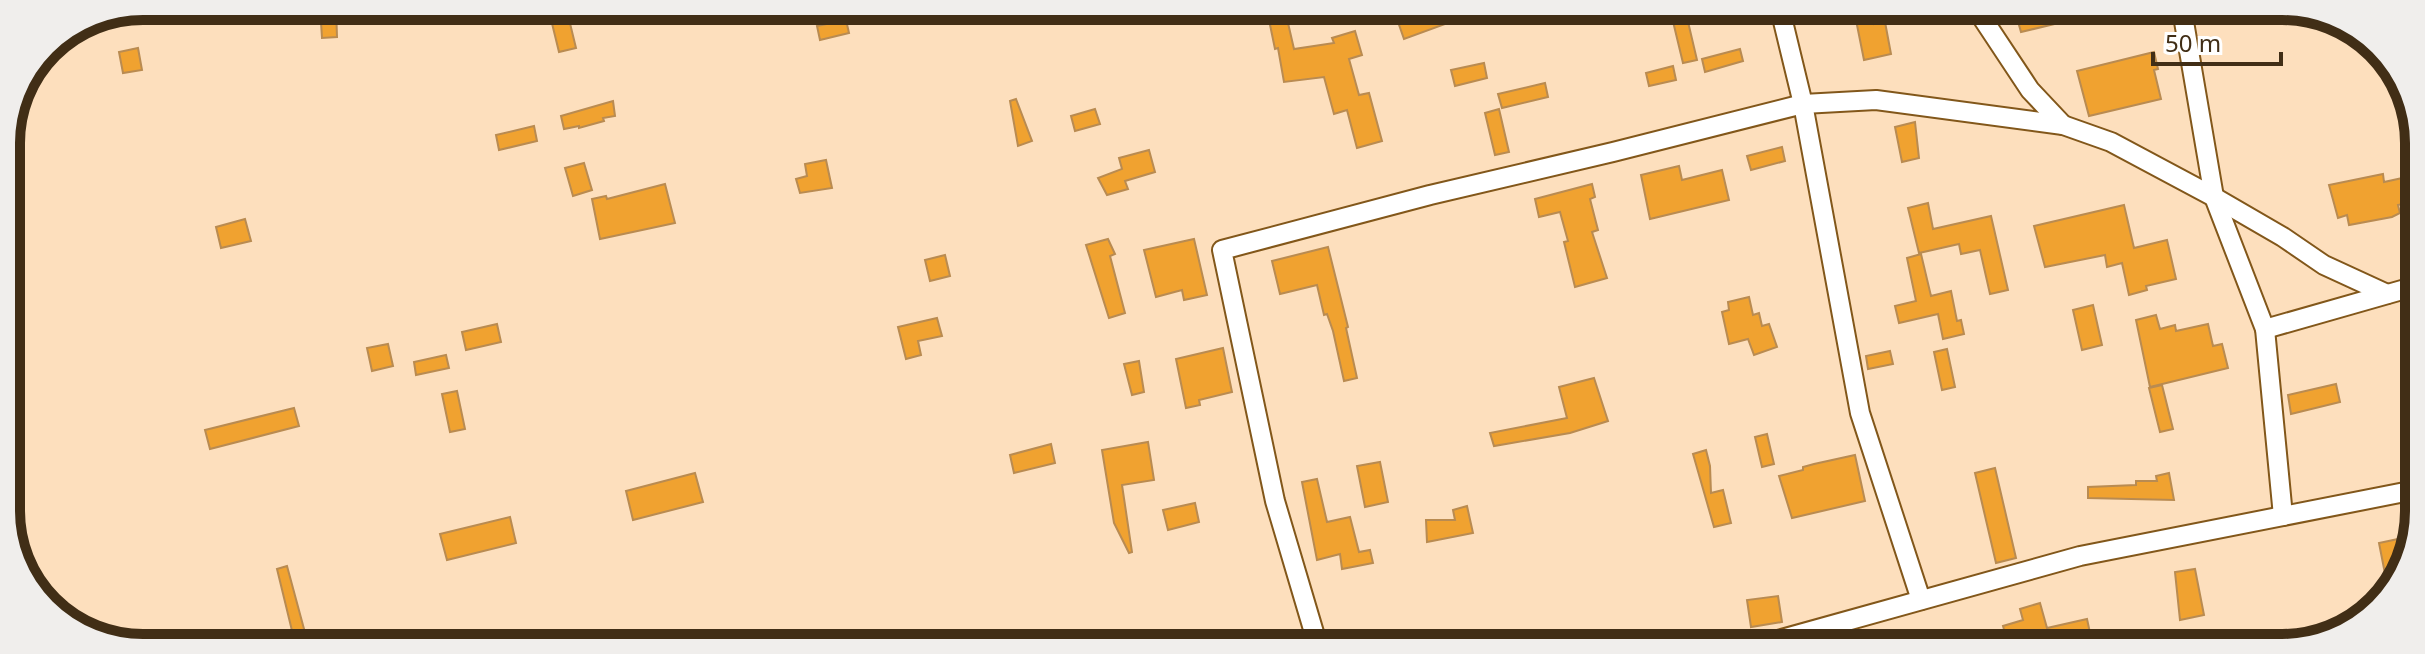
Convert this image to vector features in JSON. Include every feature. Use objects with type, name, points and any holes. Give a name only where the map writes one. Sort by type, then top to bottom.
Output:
[{"type":"street","points":[[1783,20],[1803,104],[1860,413],[1921,600]]},
{"type":"street","points":[[1984,20],[2030,90],[2063,125]]},
{"type":"street","points":[[2184,20],[2214,197],[2265,329],[2283,516]]},
{"type":"street","points":[[1314,634],[1275,501],[1222,250],[1430,195],[1803,104],[1876,100],[2063,125],[2111,142],[2214,197],[2324,265],[2387,294]]},
{"type":"street","points":[[2265,329],[2405,289]]},
{"type":"street","points":[[1799,634],[2080,556],[2405,492]]},
{"type":"building","points":[[321,20],[336,20],[337,37],[322,38]]},
{"type":"building","points":[[551,20],[569,20],[576,48],[559,52]]},
{"type":"building","points":[[846,20],[849,33],[820,40],[817,26]]},
{"type":"building","points":[[1269,20],[1287,20],[1294,49],[1334,43],[1332,38],[1355,31],[1362,55],[1349,59],[1359,95],[1369,93],[1382,141],[1357,148],[1347,110],[1334,114],[1324,77],[1284,82],[1278,48],[1275,49]]},
{"type":"building","points":[[1447,20],[1448,23],[1404,39],[1398,22]]},
{"type":"building","points":[[1673,20],[1688,20],[1697,60],[1683,63]]},
{"type":"building","points":[[1856,20],[1873,20],[1874,24],[1885,22],[1891,54],[1864,60]]},
{"type":"building","points":[[2018,20],[2067,21],[2021,32]]},
{"type":"building","points":[[138,48],[142,70],[123,73],[119,52]]},
{"type":"building","points":[[1740,49],[1743,61],[1705,72],[1702,59]]},
{"type":"building","points":[[2154,52],[2158,69],[2154,70],[2161,99],[2089,116],[2077,71]]},
{"type":"building","points":[[1484,63],[1487,78],[1455,86],[1451,70]]},
{"type":"building","points":[[1673,66],[1676,80],[1649,86],[1646,73]]},
{"type":"building","points":[[1545,83],[1548,97],[1502,108],[1498,94]]},
{"type":"building","points":[[1016,99],[1032,141],[1018,146],[1010,101]]},
{"type":"building","points":[[613,101],[615,116],[579,128],[564,129],[561,116]]},
{"type":"building","points":[[1095,109],[1100,124],[1075,131],[1071,116]]},
{"type":"building","points":[[1499,109],[1509,152],[1495,155],[1485,113]]},
{"type":"building","points":[[1915,122],[1919,158],[1902,162],[1895,127]]},
{"type":"building","points":[[534,126],[537,141],[499,150],[496,135]]},
{"type":"building","points":[[1782,147],[1785,161],[1751,170],[1747,156]]},
{"type":"building","points":[[1149,150],[1155,172],[1125,181],[1128,189],[1107,195],[1098,178],[1122,169],[1119,158]]},
{"type":"building","points":[[826,160],[832,188],[800,193],[796,179],[807,176],[805,164]]},
{"type":"building","points":[[584,163],[592,190],[573,196],[565,168]]},
{"type":"building","points":[[1679,166],[1682,180],[1722,170],[1729,200],[1650,219],[1641,175]]},
{"type":"building","points":[[2383,174],[2384,182],[2405,177],[2405,204],[2398,205],[2400,213],[2392,217],[2349,225],[2347,215],[2338,218],[2329,185]]},
{"type":"building","points":[[665,184],[675,223],[600,239],[592,199],[606,196],[607,199]]},
{"type":"building","points":[[1592,184],[1595,197],[1590,199],[1598,230],[1592,232],[1607,278],[1575,287],[1560,212],[1539,217],[1535,199]]},
{"type":"building","points":[[1928,203],[1933,229],[1991,216],[2008,290],[1990,294],[1980,250],[1961,254],[1959,244],[1919,253],[1908,208]]},
{"type":"building","points":[[2124,205],[2134,248],[2167,240],[2176,279],[2146,286],[2147,290],[2129,295],[2122,263],[2107,267],[2105,255],[2045,267],[2034,226]]},
{"type":"building","points":[[245,219],[251,241],[221,248],[216,227]]},
{"type":"building","points":[[1108,239],[1115,254],[1110,256],[1125,313],[1109,318],[1086,245]]},
{"type":"building","points":[[1194,239],[1207,295],[1184,300],[1182,290],[1156,297],[1144,250]]},
{"type":"building","points":[[1328,247],[1357,378],[1344,381],[1333,331],[1327,314],[1324,315],[1317,285],[1280,294],[1272,261]]},
{"type":"building","points":[[1921,254],[1931,296],[1951,291],[1957,321],[1961,320],[1964,334],[1943,339],[1938,314],[1899,323],[1895,306],[1916,301],[1907,258]]},
{"type":"building","points":[[945,255],[950,276],[930,281],[925,260]]},
{"type":"building","points":[[1749,297],[1753,315],[1759,313],[1762,326],[1769,324],[1777,347],[1754,355],[1748,339],[1729,344],[1722,312],[1729,310],[1728,302]]},
{"type":"building","points":[[2093,305],[2102,345],[2082,350],[2073,310]]},
{"type":"building","points":[[2156,315],[2160,329],[2175,325],[2176,331],[2208,324],[2213,346],[2222,344],[2228,368],[2150,387],[2136,320]]},
{"type":"building","points":[[937,318],[942,336],[918,341],[921,355],[906,359],[898,327]]},
{"type":"building","points":[[497,324],[501,342],[466,350],[462,332]]},
{"type":"building","points":[[388,344],[393,366],[372,371],[367,348]]},
{"type":"building","points":[[1223,348],[1232,392],[1199,400],[1200,405],[1186,408],[1176,359]]},
{"type":"building","points":[[1947,349],[1955,387],[1942,390],[1934,352]]},
{"type":"building","points":[[1890,351],[1893,364],[1868,369],[1866,356]]},
{"type":"building","points":[[446,355],[449,368],[416,375],[414,362]]},
{"type":"building","points":[[1139,361],[1144,392],[1132,395],[1124,364]]},
{"type":"building","points":[[1594,378],[1608,421],[1570,433],[1494,446],[1490,433],[1567,418],[1559,387]]},
{"type":"building","points":[[2336,384],[2340,402],[2291,414],[2288,395]]},
{"type":"building","points":[[2162,385],[2173,429],[2160,432],[2149,388]]},
{"type":"building","points":[[457,391],[465,429],[450,432],[442,394]]},
{"type":"building","points":[[294,408],[299,426],[210,449],[205,430]]},
{"type":"building","points":[[1767,434],[1774,464],[1762,467],[1755,437]]},
{"type":"building","points":[[1148,442],[1154,480],[1122,485],[1132,552],[1129,553],[1114,523],[1102,450]]},
{"type":"building","points":[[1051,444],[1055,463],[1014,473],[1010,455]]},
{"type":"building","points":[[1706,450],[1711,493],[1723,490],[1731,523],[1714,527],[1693,454]]},
{"type":"building","points":[[1855,455],[1865,501],[1792,518],[1779,476]]},
{"type":"building","points":[[1380,462],[1388,502],[1365,507],[1357,466]]},
{"type":"building","points":[[1995,468],[2016,558],[1996,563],[1975,473]]},
{"type":"building","points":[[695,473],[703,502],[633,520],[626,491]]},
{"type":"building","points":[[2169,473],[2174,500],[2088,498],[2088,487],[2136,485],[2136,481],[2157,481],[2156,476]]},
{"type":"building","points":[[1317,479],[1327,522],[1350,517],[1359,552],[1370,550],[1373,563],[1342,569],[1340,554],[1317,560],[1302,482]]},
{"type":"building","points":[[1195,503],[1199,522],[1168,530],[1163,510]]},
{"type":"building","points":[[1467,506],[1473,533],[1427,542],[1426,520],[1455,520],[1453,510]]},
{"type":"building","points":[[510,517],[516,543],[447,560],[440,534]]},
{"type":"building","points":[[2398,539],[2396,558],[2386,577],[2379,543]]},
{"type":"building","points":[[287,566],[305,634],[293,634],[277,569]]},
{"type":"building","points":[[2195,569],[2204,615],[2180,620],[2175,572]]},
{"type":"building","points":[[1778,596],[1782,622],[1751,627],[1747,600]]},
{"type":"building","points":[[2040,603],[2047,628],[2087,619],[2090,634],[2005,634],[2003,626],[2023,620],[2020,609]]}]
